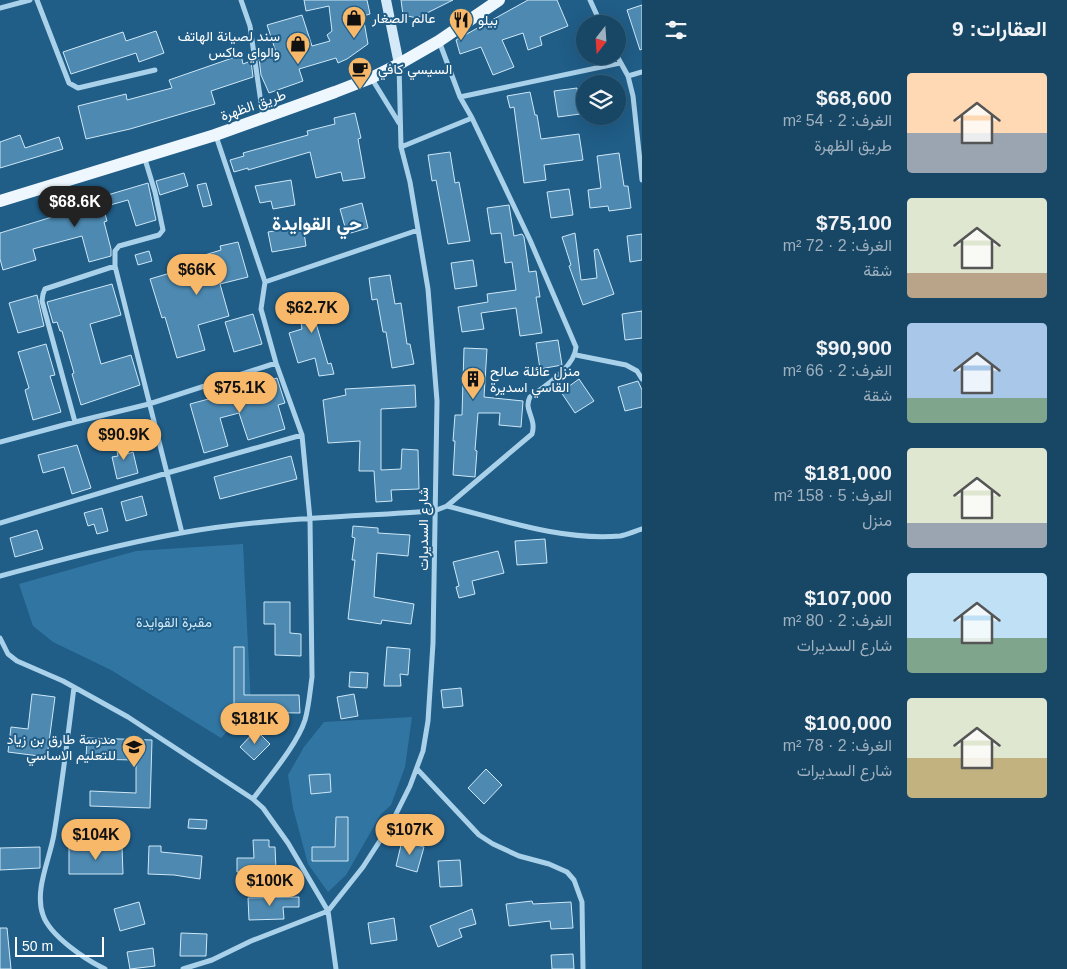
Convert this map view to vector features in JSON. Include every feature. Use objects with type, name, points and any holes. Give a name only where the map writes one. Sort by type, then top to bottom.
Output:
[{"type":"main road","points":[[386,0],[399,64]]},
{"type":"main road","name":"طريق الظهرة","points":[[0,201],[215,135],[371,78],[439,41],[492,2]]},
{"type":"street","points":[[0,8],[30,0]]},
{"type":"street","points":[[37,0],[69,83],[73,87],[78,88],[155,70]]},
{"type":"street","points":[[241,0],[250,26],[263,118]]},
{"type":"street","points":[[590,0],[597,15]]},
{"type":"street","points":[[0,576],[100,549],[182,533],[252,523],[434,511],[447,506],[532,434],[534,421],[527,402],[530,397],[571,363],[576,354],[576,347],[530,240],[472,118],[460,97],[439,41]]},
{"type":"street","name":"شارع السديرات","points":[[328,911],[363,867],[392,822],[417,769],[423,751],[428,721],[433,643],[435,560],[434,511],[437,435],[435,372],[428,289],[410,182],[401,148],[399,64]]},
{"type":"street","points":[[460,97],[611,65]]},
{"type":"street","points":[[621,65],[628,76],[633,96],[639,136],[642,180]]},
{"type":"street","points":[[628,76],[642,72]]},
{"type":"street","name":"شارع السديرات","points":[[371,78],[399,124]]},
{"type":"street","points":[[401,148],[472,118]]},
{"type":"street","points":[[215,135],[266,282],[261,309],[276,363],[302,436],[310,520],[312,676],[305,721],[296,740],[253,799]]},
{"type":"street","points":[[144,156],[152,179],[163,230],[159,235],[119,246],[115,251],[114,266],[182,533]]},
{"type":"street","points":[[266,282],[418,230]]},
{"type":"street","points":[[74,422],[42,301],[43,294],[45,289],[114,266]]},
{"type":"street","points":[[576,354],[626,365],[637,371],[642,379]]},
{"type":"street","points":[[0,442],[149,404],[276,363]]},
{"type":"street","points":[[0,523],[167,473],[302,436]]},
{"type":"street","points":[[447,506],[558,533],[622,536],[642,529]]},
{"type":"street","points":[[0,638],[8,654],[17,662],[74,687],[128,717],[253,799],[263,808],[288,843],[328,911],[336,969]]},
{"type":"street","points":[[74,687],[54,836],[40,899],[43,916],[53,931],[92,962],[105,969]]},
{"type":"street","points":[[417,769],[479,835],[519,856],[549,864],[567,872],[574,880],[582,902],[583,969]]},
{"type":"street","points":[[183,969],[212,960],[250,941],[328,911]]},
{"type":"green space","name":"مقبرة القوايدة","points":[[243,544],[251,706],[221,738],[111,670],[53,642],[33,626],[19,584],[136,551]]},
{"type":"green space","points":[[412,717],[405,767],[391,805],[381,814],[346,875],[328,892],[308,864],[293,808],[288,775],[304,747],[324,722]]},
{"type":"building","points":[[304,0],[367,0],[370,14],[363,16],[368,44],[338,63],[336,58],[299,69],[303,81],[269,93],[261,75],[259,58],[276,52],[267,25],[302,15],[312,46],[330,41],[327,35],[332,31],[329,6],[306,11]]},
{"type":"building","points":[[401,0],[453,0],[417,18],[403,15]]},
{"type":"building","points":[[528,0],[557,0],[568,26],[540,37],[542,45],[528,50],[523,33],[502,40],[514,67],[493,75],[481,47],[460,54],[456,40]]},
{"type":"building","points":[[642,5],[642,49],[640,50],[627,10]]},
{"type":"building","points":[[156,31],[164,53],[139,62],[136,53],[71,74],[63,52],[123,32],[126,41]]},
{"type":"building","points":[[241,55],[243,64],[251,61],[253,77],[211,91],[215,104],[130,129],[86,139],[78,106],[126,94],[127,100],[172,88],[169,80]]},
{"type":"building","points":[[576,88],[576,115],[558,117],[554,91]]},
{"type":"building","points":[[530,92],[535,115],[537,115],[541,139],[579,134],[583,160],[544,165],[546,180],[524,183],[514,107],[510,108],[507,96]]},
{"type":"building","points":[[355,113],[361,138],[358,139],[365,178],[343,181],[341,172],[316,178],[310,152],[248,170],[248,168],[234,172],[230,160],[244,156],[243,153],[308,135],[307,131],[335,124],[334,118]]},
{"type":"building","points":[[20,135],[25,148],[59,137],[63,149],[0,168],[0,142]]},
{"type":"building","points":[[450,152],[455,183],[459,182],[470,241],[448,244],[436,180],[432,181],[428,155]]},
{"type":"building","points":[[619,153],[624,186],[628,186],[631,208],[609,211],[608,206],[590,208],[588,190],[601,188],[597,156]]},
{"type":"building","points":[[184,173],[188,186],[160,195],[156,181]]},
{"type":"building","points":[[291,180],[295,205],[273,209],[271,201],[260,203],[255,186]]},
{"type":"building","points":[[148,183],[156,220],[136,226],[128,200],[103,207],[107,221],[104,222],[111,256],[89,262],[82,236],[33,249],[36,260],[3,270],[0,259],[0,233],[78,209],[77,204]]},
{"type":"building","points":[[206,183],[212,205],[203,207],[197,185]]},
{"type":"building","points":[[569,189],[573,215],[551,218],[547,192]]},
{"type":"building","points":[[362,203],[368,228],[347,234],[340,209]]},
{"type":"building","points":[[509,205],[514,236],[522,234],[524,237],[529,272],[536,271],[540,297],[536,297],[542,333],[520,336],[516,308],[481,313],[484,329],[462,332],[458,307],[488,302],[487,294],[516,290],[512,262],[505,263],[501,233],[491,234],[487,208]]},
{"type":"building","points":[[303,226],[306,246],[272,252],[268,232]]},
{"type":"building","points":[[575,233],[581,280],[597,278],[594,250],[598,249],[614,294],[583,305],[569,266],[571,265],[562,237]]},
{"type":"building","points":[[642,234],[642,260],[630,262],[627,236]]},
{"type":"building","points":[[238,242],[248,277],[220,284],[229,316],[198,325],[205,350],[177,358],[165,317],[162,318],[150,279],[187,268],[185,261],[221,250],[220,246]]},
{"type":"building","points":[[149,251],[152,261],[138,265],[135,255]]},
{"type":"building","points":[[473,260],[477,286],[455,289],[451,263]]},
{"type":"building","points":[[390,275],[395,304],[401,303],[407,344],[410,344],[414,364],[392,368],[386,332],[383,332],[377,299],[372,300],[369,278]]},
{"type":"building","points":[[112,284],[121,315],[90,324],[101,364],[131,355],[140,385],[81,405],[62,331],[60,331],[57,322],[53,323],[47,302]]},
{"type":"building","points":[[37,295],[44,326],[18,333],[9,303]]},
{"type":"building","points":[[328,297],[332,317],[315,320],[328,364],[331,363],[334,374],[319,376],[315,358],[298,363],[289,333],[302,329],[298,302]]},
{"type":"building","points":[[642,311],[642,338],[625,340],[622,314]]},
{"type":"building","points":[[253,314],[262,344],[234,352],[225,322]]},
{"type":"building","points":[[558,340],[562,365],[540,369],[536,343]]},
{"type":"building","points":[[46,344],[55,375],[50,376],[61,412],[33,420],[25,390],[29,388],[18,352]]},
{"type":"building","points":[[464,348],[487,349],[484,397],[523,401],[521,427],[499,425],[500,413],[478,413],[475,477],[453,475],[455,415],[462,415]]},
{"type":"building","points":[[277,378],[285,403],[278,405],[285,429],[248,440],[239,413],[220,418],[228,446],[204,453],[190,404],[253,387],[252,385]]},
{"type":"building","points":[[579,379],[594,401],[575,413],[561,392]]},
{"type":"building","points":[[638,381],[642,390],[642,407],[625,411],[618,387]]},
{"type":"building","points":[[415,385],[416,407],[381,409],[381,470],[401,469],[402,449],[418,450],[419,489],[391,490],[392,501],[376,502],[374,471],[359,471],[360,441],[328,443],[323,400],[346,395],[345,389]]},
{"type":"building","points":[[124,439],[127,454],[133,452],[138,473],[117,479],[112,457],[118,456],[115,441]]},
{"type":"building","points":[[77,445],[91,488],[72,494],[64,467],[43,473],[38,455]]},
{"type":"building","points":[[291,456],[297,479],[220,499],[214,477]]},
{"type":"building","points":[[142,496],[147,515],[126,521],[121,502]]},
{"type":"building","points":[[102,508],[108,531],[97,534],[94,524],[88,526],[84,513]]},
{"type":"building","points":[[353,526],[378,528],[378,533],[410,535],[408,556],[377,553],[374,597],[414,604],[411,624],[382,620],[381,624],[348,619],[355,560],[352,560],[355,538],[352,537]]},
{"type":"building","points":[[37,530],[43,549],[15,557],[10,538]]},
{"type":"building","points":[[545,539],[547,563],[517,565],[515,541]]},
{"type":"building","points":[[498,551],[504,573],[472,581],[475,594],[459,598],[456,587],[459,586],[453,562]]},
{"type":"building","points":[[264,602],[290,602],[290,633],[301,634],[301,656],[275,655],[275,624],[264,624]]},
{"type":"building","points":[[234,647],[244,647],[244,695],[299,695],[300,713],[234,712]]},
{"type":"building","points":[[387,647],[410,649],[408,675],[400,674],[401,686],[384,686]]},
{"type":"building","points":[[350,672],[368,673],[367,688],[349,687]]},
{"type":"building","points":[[461,688],[463,706],[443,708],[441,690]]},
{"type":"building","points":[[32,694],[55,697],[47,757],[8,752],[11,727],[28,729]]},
{"type":"building","points":[[354,694],[358,716],[341,719],[337,697]]},
{"type":"building","points":[[256,730],[270,744],[254,760],[240,747]]},
{"type":"building","points":[[87,738],[152,740],[150,808],[90,806],[90,791],[136,793],[136,760],[86,759]]},
{"type":"building","points":[[486,769],[502,785],[484,804],[468,788]]},
{"type":"building","points":[[330,774],[331,792],[311,794],[309,775]]},
{"type":"building","points":[[336,817],[348,817],[348,861],[312,861],[312,847],[335,847]]},
{"type":"building","points":[[189,819],[207,820],[206,829],[188,828]]},
{"type":"building","points":[[253,840],[269,840],[269,847],[275,847],[276,869],[259,869],[259,873],[237,872],[237,858],[254,858]]},
{"type":"building","points":[[402,841],[424,847],[417,872],[396,866]]},
{"type":"building","points":[[149,846],[161,846],[161,852],[202,856],[200,879],[148,874]]},
{"type":"building","points":[[40,847],[40,868],[0,870],[0,848]]},
{"type":"building","points":[[122,847],[123,874],[69,874],[69,848]]},
{"type":"building","points":[[460,860],[462,886],[440,887],[438,861]]},
{"type":"building","points":[[299,897],[299,907],[283,907],[284,919],[249,920],[248,898]]},
{"type":"building","points":[[532,901],[533,904],[571,902],[573,928],[551,929],[550,921],[509,926],[506,904]]},
{"type":"building","points":[[139,902],[145,924],[120,931],[114,909]]},
{"type":"building","points":[[472,909],[476,924],[459,929],[462,937],[438,947],[430,926]]},
{"type":"building","points":[[394,918],[397,940],[371,944],[368,923]]},
{"type":"building","points":[[0,928],[7,928],[11,969],[0,969]]},
{"type":"building","points":[[181,933],[207,934],[206,956],[180,956]]},
{"type":"building","points":[[153,948],[155,966],[130,969],[127,952]]},
{"type":"building","points":[[573,954],[574,969],[552,969],[551,955]]},
{"type":"place","name":"عالم الصغار","points":[[354,39]]},
{"type":"place","name":"بيلو","points":[[461,41]]},
{"type":"place","name":"سند لصيانة الهاتف والواي ماكس","points":[[298,65]]},
{"type":"place","name":"السيسي كافي","points":[[360,90]]},
{"type":"place","name":"منزل عائلة صالح القاسي اسديرة","points":[[473,400]]},
{"type":"place","name":"مدرسة طارق بن زياد للتعليم الاساسي","points":[[134,768]]},
{"type":"district","name":"حي القوايدة","points":[[317,223]]}]
